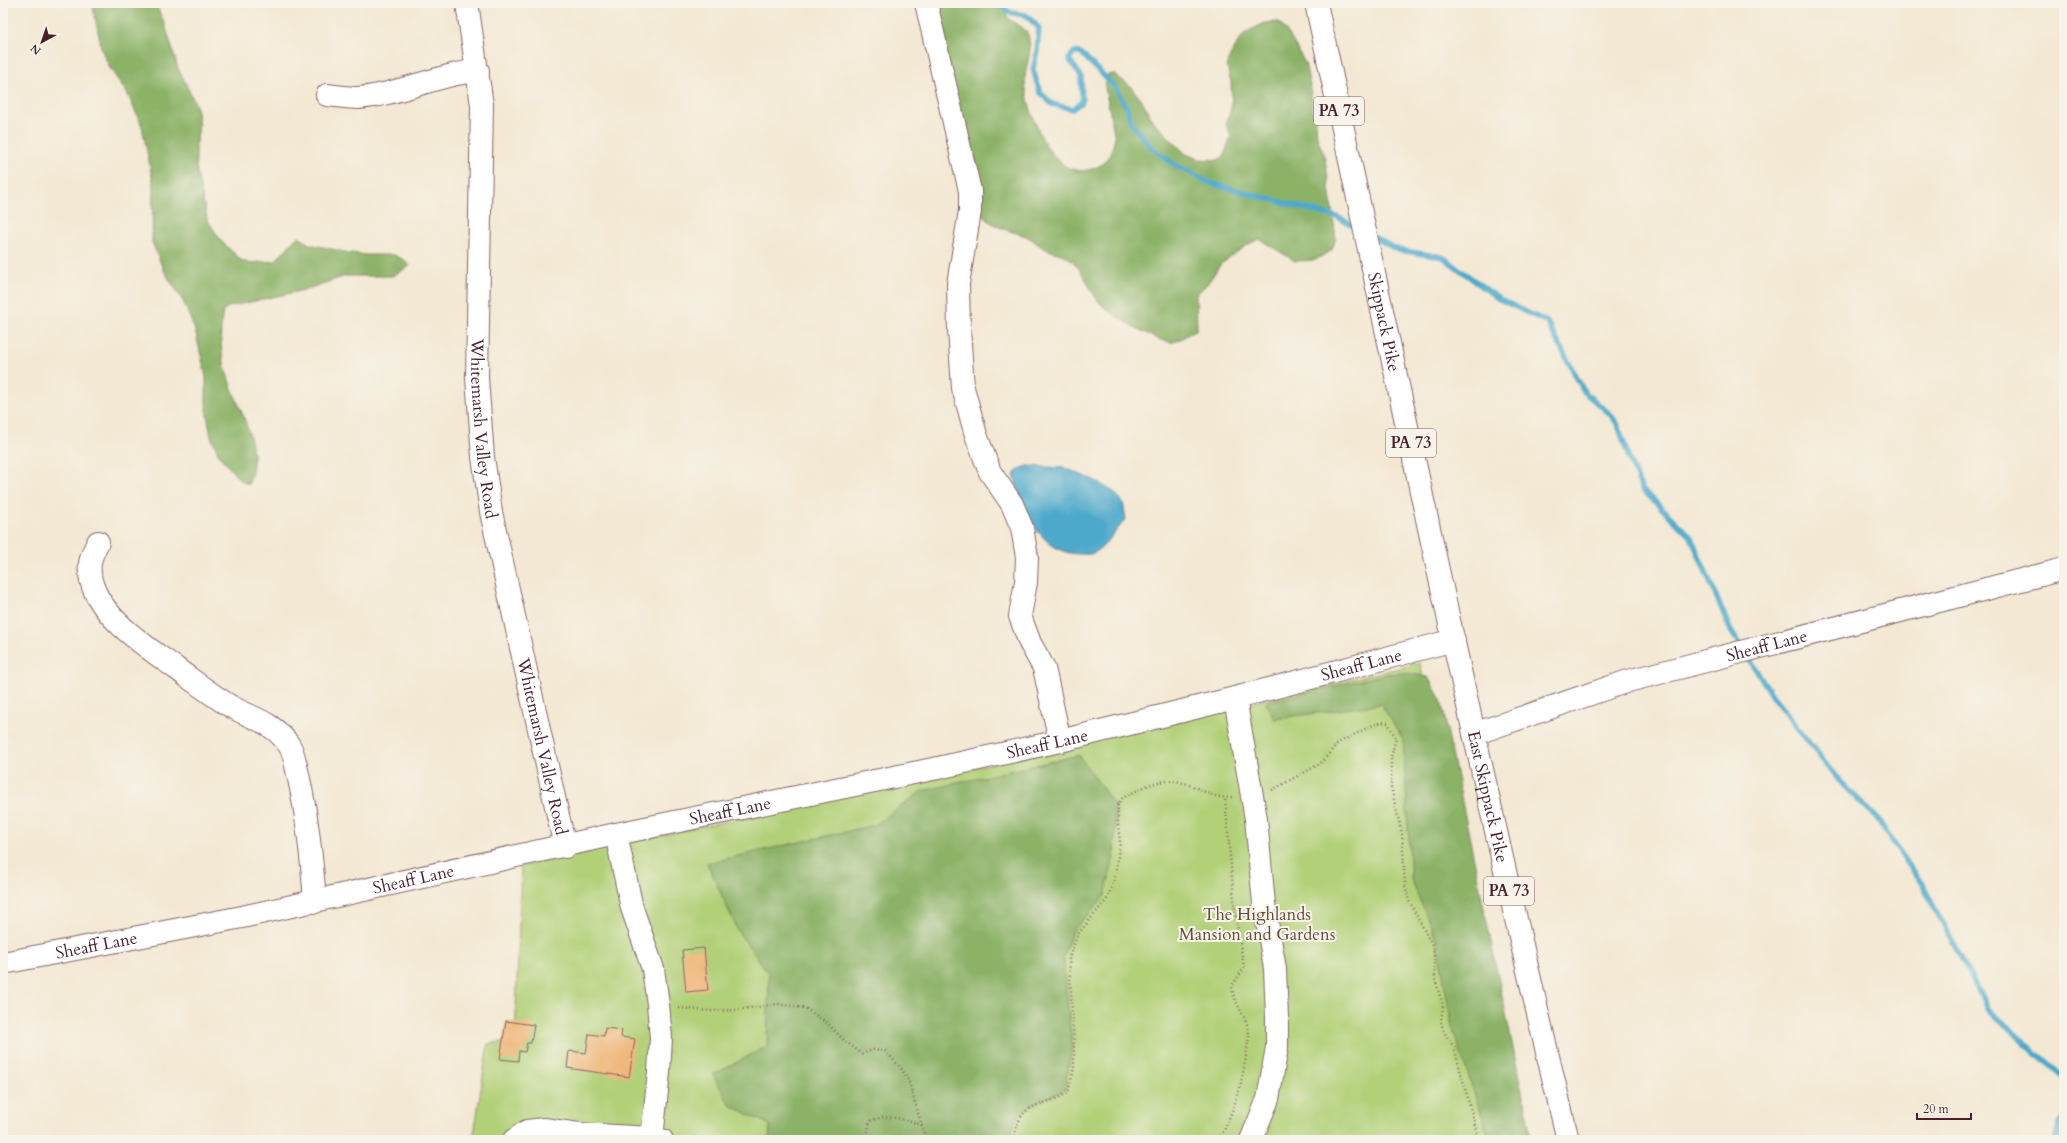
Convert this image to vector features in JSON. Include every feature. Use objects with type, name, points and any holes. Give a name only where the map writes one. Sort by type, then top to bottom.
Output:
[{"type":"street","name":"Whitemarsh Valley Road","points":[[466,3],[478,71],[482,105],[477,378],[484,458],[491,512],[565,847]]},
{"type":"street","points":[[926,3],[970,191],[970,212],[958,284],[963,388],[976,435],[990,472],[1012,504],[1022,528],[1027,556],[1026,576],[1020,616],[1030,642],[1044,668],[1060,741]]},
{"type":"street","name":"Skippack Pike","points":[[1316,3],[1454,640]]},
{"type":"street","points":[[327,95],[357,98],[386,92],[459,72],[478,71]]},
{"type":"street","points":[[98,542],[92,555],[90,573],[94,590],[102,603],[119,623],[139,642],[222,701],[270,726],[288,744],[292,751],[307,813],[312,846],[315,902]]},
{"type":"street","name":"Sheaff Lane","points":[[1474,734],[1628,681],[2064,569]]},
{"type":"street","name":"Sheaff Lane","points":[[3,963],[315,902],[565,847],[616,834],[859,786],[1060,741],[1235,698],[1454,640]]},
{"type":"street","name":"East Skippack Pike","points":[[1454,640],[1525,961],[1568,1140]]},
{"type":"street","points":[[1235,698],[1256,819],[1264,904],[1276,969],[1277,1047],[1268,1100],[1251,1140]]},
{"type":"street","points":[[514,1140],[527,1131],[544,1129],[579,1134],[657,1139],[661,1038],[659,1008],[653,969],[632,908],[616,834]]},
{"type":"path","points":[[1219,1140],[1232,1114],[1245,1070],[1249,1035],[1244,1016],[1235,1003],[1232,986],[1244,968],[1235,912],[1225,798]]},
{"type":"path","points":[[659,1008],[716,1010],[778,1004],[805,1008],[827,1023],[844,1040],[862,1054],[872,1050],[885,1051],[901,1068],[908,1082],[926,1140]]},
{"type":"path","points":[[866,1140],[870,1121],[880,1117],[897,1118],[922,1125]]},
{"type":"green space","points":[[92,3],[155,3],[165,24],[178,68],[196,105],[199,125],[196,146],[196,167],[207,219],[221,241],[241,260],[248,263],[275,261],[298,236],[309,244],[345,252],[366,255],[394,255],[406,261],[410,266],[392,276],[346,276],[304,290],[228,307],[223,311],[221,335],[223,360],[252,444],[252,471],[248,485],[240,480],[220,457],[211,437],[206,409],[206,377],[195,330],[183,301],[164,271],[152,242],[153,182],[142,126],[127,93],[111,70],[102,51]]},
{"type":"green space","points":[[938,3],[1007,3],[1007,15],[1013,22],[1022,27],[1028,35],[1030,42],[1025,83],[1027,96],[1038,129],[1055,158],[1067,167],[1081,171],[1101,165],[1107,158],[1113,146],[1115,138],[1105,88],[1107,75],[1114,74],[1130,86],[1143,102],[1152,120],[1186,154],[1198,159],[1218,160],[1224,156],[1231,136],[1226,125],[1232,104],[1231,82],[1227,67],[1231,54],[1246,32],[1265,23],[1279,22],[1288,33],[1305,63],[1311,90],[1312,110],[1316,123],[1317,137],[1325,158],[1336,238],[1332,250],[1315,260],[1295,261],[1259,239],[1247,245],[1221,264],[1207,284],[1196,295],[1197,329],[1176,341],[1167,342],[1158,339],[1123,321],[1100,303],[1082,273],[1069,258],[1043,248],[1026,236],[994,225],[980,210],[938,17]]},
{"type":"green space","name":"The Highlands Mansion and Gardens","points":[[1420,663],[1529,1140],[473,1140],[488,1044],[515,1040],[521,866],[1044,752]]},
{"type":"green space","points":[[1405,673],[1428,677],[1441,700],[1532,1140],[1490,1140],[1452,1027],[1437,941],[1411,879],[1403,739],[1381,704],[1274,719],[1266,702],[1387,674]]},
{"type":"green space","points":[[1079,755],[1115,806],[1115,835],[1114,856],[1105,896],[1072,932],[1063,957],[1072,1046],[1065,1089],[1023,1111],[1017,1118],[1013,1128],[1011,1140],[769,1140],[770,1125],[730,1105],[713,1075],[767,1046],[769,974],[739,933],[707,863],[875,825],[922,791]]},
{"type":"water","points":[[1028,466],[1065,468],[1094,480],[1114,492],[1123,502],[1126,519],[1107,542],[1099,550],[1092,554],[1065,552],[1053,546],[1034,526],[1021,500],[1014,474],[1019,469]]},
{"type":"water","points":[[2064,1116],[2064,1140],[2053,1140],[2059,1119]]},
{"type":"building","points":[[704,948],[708,990],[686,992],[682,950]]},
{"type":"building","points":[[506,1021],[534,1025],[531,1043],[527,1043],[525,1052],[519,1051],[518,1061],[500,1059]]},
{"type":"building","points":[[605,1028],[622,1030],[621,1037],[635,1039],[629,1077],[567,1068],[569,1051],[586,1053],[589,1034],[604,1036]]},
{"type":"waterway","points":[[994,3],[1011,13],[1026,15],[1039,28],[1037,52],[1033,69],[1040,92],[1052,104],[1072,109],[1082,102],[1081,76],[1069,59],[1074,52],[1082,54],[1115,87],[1127,108],[1131,123],[1153,149],[1177,166],[1210,183],[1337,217],[1358,228]]},
{"type":"waterway","points":[[1372,236],[1398,250],[1443,257],[1499,299],[1547,322],[1585,393],[1610,414],[1618,425],[1631,464],[1642,489],[1691,537],[1731,631],[1741,647]]},
{"type":"waterway","points":[[1747,656],[1776,701],[1836,777],[1876,817],[1922,884],[1988,1009],[2064,1078]]}]
